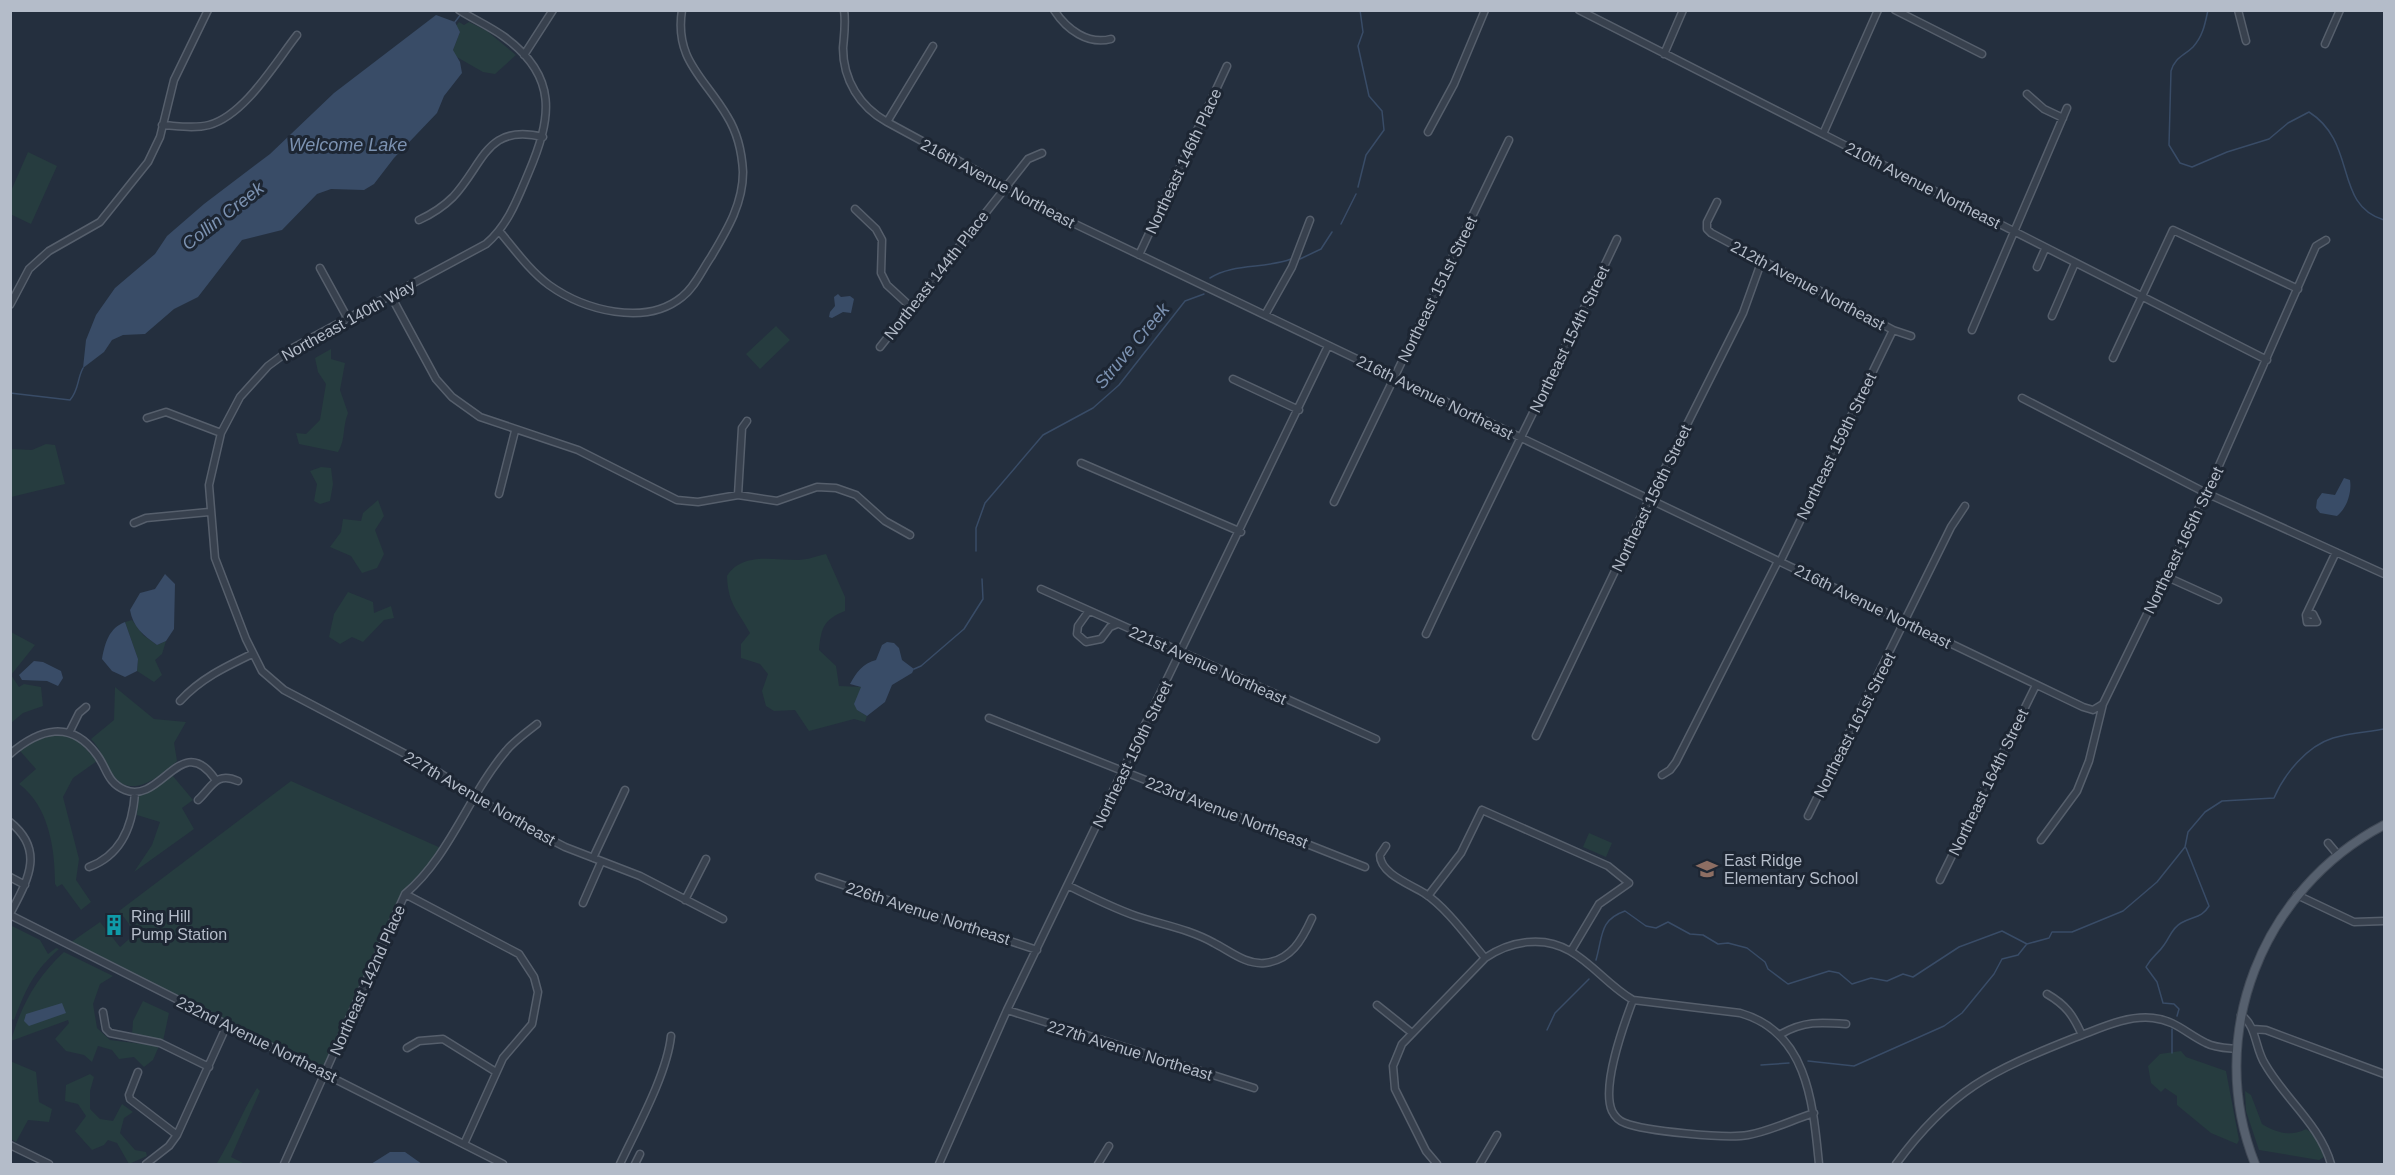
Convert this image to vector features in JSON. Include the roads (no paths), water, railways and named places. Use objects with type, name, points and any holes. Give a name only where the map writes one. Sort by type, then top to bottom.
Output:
[{"type":"main road","points":[[2255,1164],[2240,1110],[2237,1049],[2241,1015],[2259,957],[2271,932],[2297,895],[2338,855],[2385,825]]},
{"type":"street","points":[[10,305],[29,269],[49,252],[94,228],[153,155],[174,80],[208,10]]},
{"type":"street","name":"Northeast 140th Way","points":[[252,654],[215,558],[209,512],[211,470],[221,433],[240,397],[268,366],[291,349],[479,249],[500,231],[520,195],[543,137],[547,118],[546,100],[538,75],[524,55],[502,35],[459,10]]},
{"type":"street","points":[[524,55],[553,10]]},
{"type":"street","points":[[500,231],[536,274],[567,296],[605,309],[644,312],[666,307],[688,291],[731,224],[741,191],[743,173],[736,133],[718,102],[689,63],[681,30],[682,10]]},
{"type":"street","name":"216th Avenue Northeast","points":[[844,10],[843,51],[848,77],[860,100],[887,122],[1006,187],[1139,255],[1779,562],[2089,709],[2097,709],[2103,704]]},
{"type":"street","points":[[1054,10],[1070,28],[1091,40],[1111,39]]},
{"type":"street","points":[[1428,132],[1454,84],[1485,10]]},
{"type":"street","name":"210th Avenue Northeast","points":[[1579,10],[2267,360]]},
{"type":"street","points":[[1664,54],[1683,10]]},
{"type":"street","points":[[1823,134],[1878,10]]},
{"type":"street","points":[[1894,10],[1982,54]]},
{"type":"street","points":[[2238,10],[2246,41]]},
{"type":"street","points":[[2325,44],[2340,10]]},
{"type":"street","points":[[162,125],[208,125],[226,118],[238,109],[297,35]]},
{"type":"street","points":[[887,122],[933,46]]},
{"type":"street","name":"Northeast 146th Place","points":[[1139,255],[1227,66]]},
{"type":"street","points":[[2027,94],[2044,109],[2063,118]]},
{"type":"street","points":[[1972,330],[2067,108]]},
{"type":"street","points":[[418,220],[435,213],[453,197],[485,153],[501,137],[524,132],[543,137]]},
{"type":"street","name":"Northeast 151st Street","points":[[1334,502],[1509,140]]},
{"type":"street","name":"Northeast 144th Place","points":[[880,346],[1028,159],[1041,153]]},
{"type":"street","name":"212th Avenue Northeast","points":[[1717,202],[1707,222],[1707,229],[1893,330],[1911,336]]},
{"type":"street","points":[[855,209],[876,229],[882,240],[881,273],[887,285],[912,308]]},
{"type":"street","points":[[1265,315],[1292,267],[1310,220]]},
{"type":"street","points":[[2113,358],[2173,230],[2298,289]]},
{"type":"street","name":"Northeast 154th Street","points":[[1426,634],[1617,239]]},
{"type":"street","name":"Northeast 165th Street","points":[[2041,840],[2077,791],[2089,761],[2103,704],[2206,493],[2316,246],[2326,240]]},
{"type":"street","points":[[2037,267],[2045,249]]},
{"type":"street","name":"Northeast 156th Street","points":[[1536,735],[1743,313],[1762,260]]},
{"type":"street","points":[[2052,316],[2075,263]]},
{"type":"street","points":[[320,268],[348,319]]},
{"type":"street","points":[[391,296],[424,359],[452,397],[480,417],[515,431],[542,437],[578,450],[677,500],[698,502],[738,495],[777,501],[805,490],[827,487],[845,490],[866,501],[885,521],[910,535]]},
{"type":"street","name":"Northeast 159th Street","points":[[1662,775],[1676,762],[1779,562],[1893,330]]},
{"type":"street","name":"Northeast 150th Street","points":[[939,1164],[1007,1010],[1241,532],[1328,346]]},
{"type":"street","points":[[1233,379],[1299,410]]},
{"type":"street","points":[[2022,398],[2206,493],[2385,573]]},
{"type":"street","points":[[147,418],[166,412],[221,433]]},
{"type":"street","points":[[738,495],[742,428],[747,421]]},
{"type":"street","points":[[499,494],[515,431]]},
{"type":"street","points":[[1081,463],[1241,532]]},
{"type":"street","name":"Northeast 161st Street","points":[[1808,816],[1951,527],[1965,506]]},
{"type":"street","points":[[134,523],[146,518],[209,512]]},
{"type":"street","points":[[2306,615],[2336,552]]},
{"type":"street","points":[[2165,576],[2218,600]]},
{"type":"street","name":"221st Avenue Northeast","points":[[1041,589],[1376,739]]},
{"type":"street","points":[[1088,612],[1078,626],[1077,634],[1086,642],[1101,639],[1110,627],[1117,624]]},
{"type":"street","points":[[180,701],[203,680],[252,654]]},
{"type":"street","name":"227th Avenue Northeast","points":[[252,654],[262,670],[284,690],[427,765],[538,834],[640,876],[723,919]]},
{"type":"street","name":"Northeast 164th Street","points":[[1940,880],[2036,685]]},
{"type":"street","points":[[69,733],[79,713],[86,707]]},
{"type":"street","name":"223rd Avenue Northeast","points":[[989,718],[1365,867]]},
{"type":"street","name":"Northeast 142nd Place","points":[[284,1164],[327,1073],[405,894],[433,867],[475,796],[507,750],[537,724]]},
{"type":"street","points":[[10,754],[28,739],[54,730],[69,733],[82,740],[98,755],[109,780],[125,791],[135,792],[158,783],[176,766],[189,761],[201,765],[215,779]]},
{"type":"street","points":[[198,800],[215,779],[222,777],[238,781]]},
{"type":"street","points":[[593,858],[625,790]]},
{"type":"street","points":[[89,867],[114,852],[128,832],[134,812],[135,792]]},
{"type":"street","points":[[1428,896],[1461,853],[1482,810],[1608,866],[1629,883],[1599,903],[1570,951]]},
{"type":"street","points":[[10,822],[26,839],[31,857],[30,874],[10,915]]},
{"type":"street","points":[[2328,843],[2338,855]]},
{"type":"street","points":[[1386,846],[1380,855],[1386,866],[1397,878],[1428,896],[1485,958]]},
{"type":"street","points":[[685,900],[706,859]]},
{"type":"street","points":[[583,903],[602,862]]},
{"type":"street","points":[[10,877],[25,885]]},
{"type":"street","name":"226th Avenue Northeast","points":[[819,877],[1037,950]]},
{"type":"street","points":[[1069,886],[1128,913],[1200,935],[1246,961],[1255,963],[1277,960],[1288,955],[1299,943],[1312,918]]},
{"type":"street","points":[[405,894],[519,954],[528,965],[538,992],[537,1009],[532,1024],[510,1048],[496,1072],[464,1144]]},
{"type":"street","points":[[2297,895],[2354,922],[2385,921]]},
{"type":"street","name":"232nd Avenue Northeast","points":[[10,915],[327,1073],[503,1164]]},
{"type":"street","points":[[1437,1164],[1426,1151],[1393,1079],[1396,1055],[1412,1033],[1485,958],[1498,949],[1526,942],[1553,944],[1570,951],[1619,992],[1634,1000],[1740,1013],[1753,1017],[1781,1034],[1797,1060],[1814,1113],[1819,1164]]},
{"type":"street","points":[[2047,994],[2063,1003],[2073,1016],[2082,1035]]},
{"type":"street","points":[[1634,1000],[1617,1044],[1612,1078],[1610,1105],[1618,1119],[1633,1125],[1725,1137],[1750,1135],[1814,1113]]},
{"type":"street","points":[[1377,1005],[1412,1033]]},
{"type":"street","name":"227th Avenue Northeast","points":[[1007,1010],[1254,1088]]},
{"type":"street","points":[[103,1012],[106,1029],[110,1033],[160,1043],[209,1067]]},
{"type":"street","points":[[2241,1015],[2253,1029],[2265,1065],[2318,1135],[2331,1164]]},
{"type":"street","points":[[1896,1164],[1935,1117],[1974,1085],[2006,1065],[2082,1035],[2132,1019],[2153,1018],[2185,1028],[2205,1043],[2237,1049]]},
{"type":"street","points":[[1781,1034],[1798,1025],[1813,1021],[1846,1024]]},
{"type":"street","points":[[146,1164],[169,1146],[177,1135],[227,1025]]},
{"type":"street","points":[[2253,1029],[2266,1029],[2385,1074]]},
{"type":"street","points":[[620,1164],[670,1049],[671,1036]]},
{"type":"street","points":[[407,1048],[419,1041],[443,1039],[496,1072]]},
{"type":"street","points":[[138,1072],[129,1095],[130,1099],[177,1135]]},
{"type":"street","points":[[1480,1164],[1497,1135]]},
{"type":"street","points":[[10,1145],[49,1164]]},
{"type":"street","points":[[1098,1164],[1108,1146]]},
{"type":"street","points":[[635,1164],[640,1154]]},
{"type":"water","name":"Welcome Lake","points":[[436,15],[455,22],[460,32],[453,50],[460,62],[462,73],[444,96],[437,113],[394,158],[374,184],[364,190],[331,189],[317,194],[282,230],[242,240],[198,297],[174,309],[145,334],[123,335],[112,340],[104,352],[83,368],[86,340],[96,315],[115,288],[155,254],[167,236],[204,204],[270,154],[334,93]]},
{"type":"water","points":[[838,294],[841,297],[850,296],[854,299],[851,313],[843,312],[832,318],[829,317],[830,312],[835,306],[834,297]]},
{"type":"water","points":[[2344,478],[2350,480],[2350,490],[2344,509],[2337,516],[2320,513],[2316,508],[2317,500],[2322,493],[2335,495]]},
{"type":"water","points":[[165,574],[175,584],[174,629],[166,641],[157,645],[139,630],[130,610],[140,593],[155,589]]},
{"type":"water","points":[[125,622],[138,659],[137,671],[125,677],[112,671],[102,659],[111,632]]},
{"type":"water","points":[[887,642],[894,643],[899,648],[902,660],[914,669],[912,673],[892,685],[885,702],[867,716],[857,710],[854,704],[861,687],[850,684],[860,669],[876,660],[882,645]]},
{"type":"water","points":[[34,661],[43,662],[61,671],[63,678],[58,686],[47,681],[22,680],[19,675]]},
{"type":"water","points":[[62,1003],[66,1013],[29,1026],[24,1021],[26,1014]]},
{"type":"water","points":[[390,1152],[405,1152],[422,1164],[371,1164]]},
{"type":"waterway","name":"Struve Creek","points":[[1358,187],[1366,155],[1384,130],[1382,111],[1369,96],[1358,46],[1363,32],[1360,10]]},
{"type":"waterway","points":[[2208,10],[2199,39],[2177,60],[2171,71],[2169,145],[2180,163],[2192,167],[2227,152],[2269,139],[2288,123],[2309,112],[2324,125],[2334,140],[2358,201],[2368,212],[2384,220]]},
{"type":"waterway","points":[[455,22],[461,14]]},
{"type":"waterway","name":"Struve Creek","points":[[1341,224],[1356,194]]},
{"type":"waterway","name":"Struve Creek","points":[[1300,259],[1321,249],[1332,232]]},
{"type":"waterway","name":"Struve Creek","points":[[1210,278],[1229,270],[1291,259]]},
{"type":"waterway","name":"Struve Creek","points":[[976,551],[976,528],[985,503],[1043,435],[1093,408],[1119,385],[1185,301],[1204,294]]},
{"type":"waterway","name":"Collin Creek","points":[[10,393],[70,400],[83,368]]},
{"type":"waterway","name":"Struve Creek","points":[[914,669],[921,666],[964,629],[983,599],[982,579]]},
{"type":"waterway","points":[[1596,960],[1606,924],[1610,919],[1625,911],[1646,926],[1656,928],[1668,922],[1690,934],[1703,935],[1718,944],[1728,943],[1747,948],[1765,962],[1768,969],[1788,984],[1829,971],[1839,973],[1852,984],[1871,978],[1887,981],[1903,974],[1913,977],[1959,947],[2002,931],[2027,944],[2049,938],[2052,932],[2072,932],[2123,911],[2157,882],[2185,847],[2188,832],[2205,812],[2222,801],[2274,798],[2290,771],[2314,747],[2339,736],[2384,729]]},
{"type":"waterway","points":[[2177,1016],[2179,1009],[2174,1004],[2163,1003],[2157,982],[2146,967],[2162,948],[2175,927],[2200,915],[2209,906],[2186,848]]},
{"type":"waterway","points":[[1808,1061],[1854,1066],[1944,1026],[1962,1013],[1994,974],[2002,959],[2018,955],[2026,945]]},
{"type":"waterway","points":[[1547,1030],[1555,1013],[1589,979]]},
{"type":"waterway","points":[[2172,1029],[2172,1053]]},
{"type":"waterway","points":[[1761,1065],[1789,1063]]},
{"type":"place","name":"East Ridge Elementary School","points":[[1707,869]]},
{"type":"place","name":"Ring Hill Pump Station","points":[[114,925]]}]
